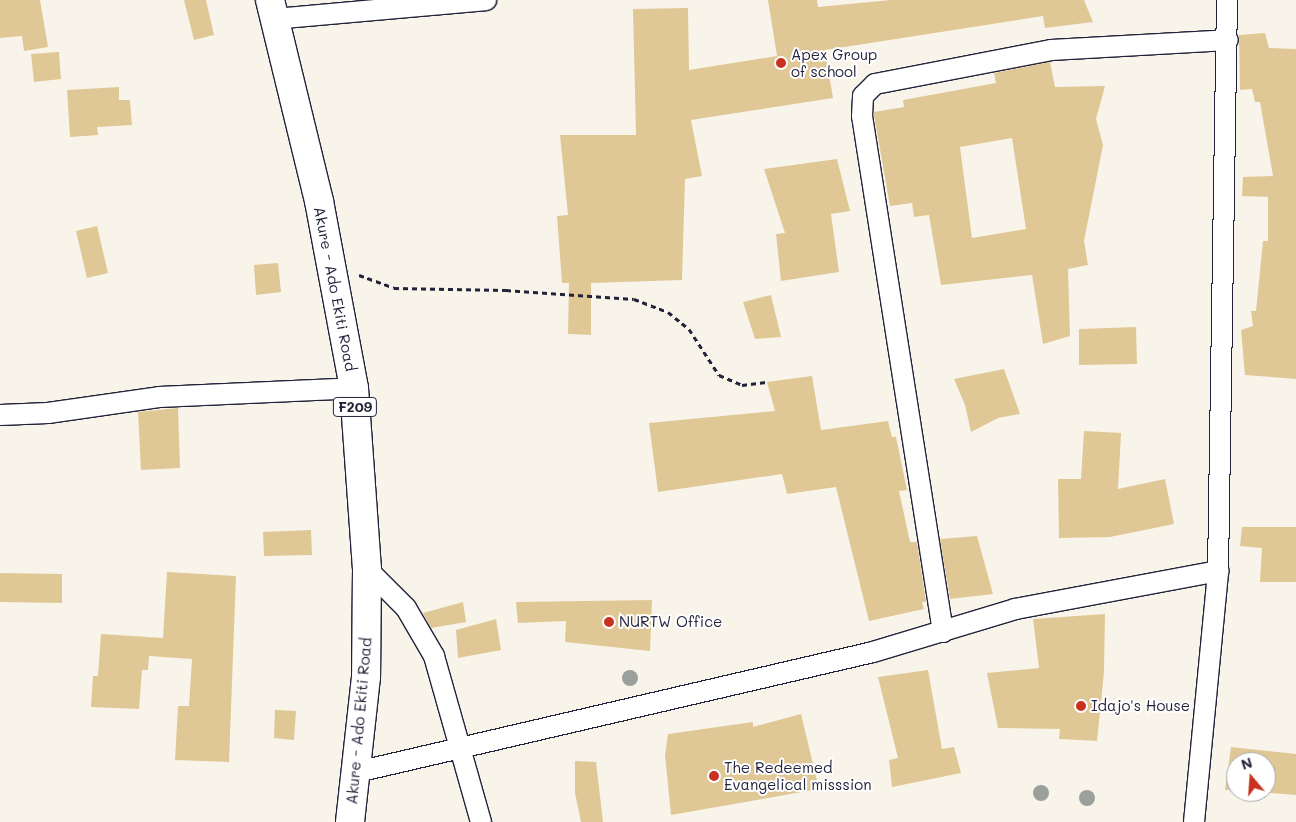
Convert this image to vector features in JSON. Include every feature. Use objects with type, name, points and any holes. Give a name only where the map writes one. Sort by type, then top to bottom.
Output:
[{"type":"main road","name":"Akure - Ado Ekiti Road","points":[[272,10],[331,265],[354,388],[367,568],[366,677],[358,772],[350,822]]},
{"type":"street","points":[[272,10],[486,0]]},
{"type":"street","points":[[1194,822],[1218,571],[1228,40],[1227,0]]},
{"type":"street","points":[[943,632],[862,116],[863,96],[876,84],[1051,50],[1228,40]]},
{"type":"street","points":[[0,415],[48,413],[159,397],[354,388]]},
{"type":"street","points":[[367,568],[406,608],[434,656],[481,822]]},
{"type":"street","points":[[358,772],[462,750],[873,652],[1015,609],[1218,571]]},
{"type":"path","points":[[331,265],[394,288],[506,290],[634,299],[668,312],[689,329],[719,375],[742,386],[767,382]]},
{"type":"building","points":[[0,0],[40,0],[48,47],[24,51],[22,36],[0,38]]},
{"type":"building","points":[[184,0],[206,0],[214,35],[194,40]]},
{"type":"building","points":[[768,0],[817,0],[818,7],[891,0],[1084,0],[1093,22],[1045,28],[1043,16],[825,50],[833,98],[691,120],[702,176],[685,179],[682,280],[591,283],[591,335],[568,334],[569,283],[562,283],[557,216],[568,215],[560,135],[636,135],[633,9],[688,8],[689,70],[777,56]]},
{"type":"building","points":[[1265,33],[1269,48],[1296,49],[1296,379],[1245,375],[1241,330],[1253,326],[1251,311],[1256,311],[1263,241],[1268,241],[1268,197],[1242,196],[1243,177],[1273,176],[1260,102],[1255,102],[1252,89],[1240,90],[1239,35]]},
{"type":"building","points":[[59,52],[61,79],[34,82],[31,54]]},
{"type":"building","points":[[1050,62],[1055,87],[1105,86],[1096,119],[1103,145],[1084,241],[1088,265],[1068,269],[1070,336],[1043,344],[1032,275],[941,285],[929,215],[914,217],[912,203],[890,206],[874,112],[904,107],[903,100],[996,83],[994,73]],"holes":[[[1012,138],[1026,229],[972,238],[960,147]]]},
{"type":"building","points":[[119,87],[119,100],[130,100],[132,125],[97,127],[98,135],[70,137],[67,90]]},
{"type":"building","points":[[837,159],[850,211],[831,214],[839,272],[781,281],[776,234],[785,233],[764,169]]},
{"type":"building","points":[[97,226],[108,273],[87,278],[76,231]]},
{"type":"building","points":[[278,263],[281,292],[256,295],[254,265]]},
{"type":"building","points":[[771,295],[781,337],[755,339],[743,302]]},
{"type":"building","points":[[1136,327],[1137,364],[1079,365],[1079,329]]},
{"type":"building","points":[[1004,369],[1020,414],[998,418],[971,432],[965,405],[954,379]]},
{"type":"building","points":[[812,376],[821,430],[888,421],[892,437],[896,437],[907,490],[899,491],[910,542],[917,542],[926,602],[922,602],[924,609],[869,621],[836,487],[787,494],[782,474],[658,492],[649,423],[775,411],[767,382]]},
{"type":"building","points":[[178,408],[180,468],[141,470],[138,412]]},
{"type":"building","points":[[1084,431],[1121,433],[1118,489],[1165,479],[1174,524],[1110,537],[1059,538],[1058,479],[1081,479]]},
{"type":"building","points":[[1242,527],[1296,527],[1296,582],[1260,582],[1262,548],[1240,546]]},
{"type":"building","points":[[311,530],[312,555],[264,556],[263,532]]},
{"type":"building","points":[[977,536],[993,594],[950,599],[940,539]]},
{"type":"building","points":[[167,572],[236,576],[229,762],[175,760],[178,706],[189,706],[192,659],[149,656],[148,670],[142,670],[139,709],[91,707],[93,676],[98,676],[101,634],[163,638]]},
{"type":"building","points":[[0,573],[62,574],[62,603],[0,602]]},
{"type":"building","name":"NURTW Office","points":[[652,600],[650,651],[565,642],[566,621],[518,623],[516,602]]},
{"type":"building","points":[[463,602],[466,622],[431,628],[423,613]]},
{"type":"building","points":[[1105,614],[1104,672],[1097,741],[1059,739],[1060,729],[998,728],[987,673],[1039,668],[1033,619]]},
{"type":"building","points":[[496,619],[501,650],[458,658],[456,630]]},
{"type":"building","points":[[928,670],[942,749],[954,747],[961,773],[892,787],[889,760],[898,758],[878,677]]},
{"type":"building","points":[[275,710],[296,711],[294,740],[274,738]]},
{"type":"building","name":"The Redeemed Evangelical misssion","points":[[801,714],[819,789],[671,815],[665,755],[668,734],[753,722],[753,727]]},
{"type":"building","points":[[1231,747],[1296,754],[1296,795],[1276,793],[1276,752],[1230,752]]},
{"type":"building","points":[[575,761],[596,762],[603,822],[581,822],[575,793]]},
{"type":"place","name":"Apex Group of school","points":[[781,63]]},
{"type":"place","name":"NURTW Office","points":[[609,622]]},
{"type":"place","name":"Idajo's House","points":[[1081,706]]},
{"type":"place","name":"The Redeemed Evangelical misssion","points":[[714,776]]}]
